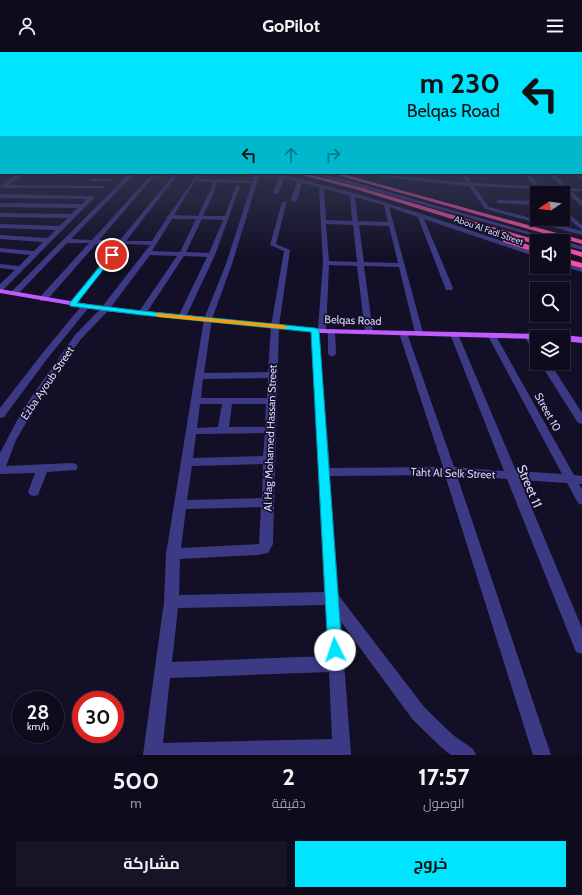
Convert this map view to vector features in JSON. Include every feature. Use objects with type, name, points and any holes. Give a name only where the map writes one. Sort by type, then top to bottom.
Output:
[{"type":"highway","points":[[373,193],[530,240]]},
{"type":"highway","points":[[404,193],[582,242]]},
{"type":"highway","points":[[469,222],[503,239],[530,249]]},
{"type":"highway","points":[[570,251],[582,255]]},
{"type":"highway","points":[[570,262],[582,266]]},
{"type":"main road","name":"Belqas Road","points":[[0,290],[86,306],[142,313],[318,330],[528,336]]},
{"type":"main road","points":[[570,339],[582,340]]},
{"type":"street","points":[[14,293],[113,193]]},
{"type":"street","points":[[43,299],[137,193]]},
{"type":"street","points":[[72,304],[162,193]]},
{"type":"street","name":"Ezba Ayoub Street","points":[[0,466],[11,440],[28,409],[46,382],[78,337],[105,308],[148,253],[185,193]]},
{"type":"street","points":[[142,313],[182,254],[210,193]]},
{"type":"street","points":[[182,317],[212,255],[235,193]]},
{"type":"street","points":[[251,193],[249,204],[229,264],[208,319],[198,376],[173,554],[171,602],[152,754],[342,751],[324,472],[318,330],[326,263],[322,193]]},
{"type":"street","points":[[294,200],[296,193]]},
{"type":"street","name":"Abou Al Fadl Street","points":[[347,193],[420,215],[530,253]]},
{"type":"street","points":[[388,193],[533,234]]},
{"type":"street","points":[[477,193],[487,208],[530,219]]},
{"type":"street","points":[[496,193],[530,203]]},
{"type":"street","points":[[509,214],[497,200],[520,193]]},
{"type":"street","points":[[570,193],[582,204]]},
{"type":"street","points":[[352,194],[369,332]]},
{"type":"street","points":[[0,196],[91,198],[20,268],[0,290]]},
{"type":"street","name":"Al Hag Mohamed Hassan Street","points":[[173,554],[258,550],[263,549],[266,544],[268,460],[275,326],[287,249],[275,247],[273,244],[285,202]]},
{"type":"street","points":[[386,204],[419,333]]},
{"type":"street","points":[[0,205],[83,206]]},
{"type":"street","points":[[0,215],[61,215],[86,220]]},
{"type":"street","points":[[23,223],[32,215]]},
{"type":"street","points":[[52,223],[61,215]]},
{"type":"street","points":[[420,215],[450,288]]},
{"type":"street","points":[[169,217],[226,218]]},
{"type":"street","points":[[570,217],[582,228]]},
{"type":"street","points":[[324,222],[390,224]]},
{"type":"street","points":[[0,226],[61,228]]},
{"type":"street","points":[[558,226],[582,232]]},
{"type":"street","points":[[0,237],[48,240]]},
{"type":"street","points":[[66,241],[153,243]]},
{"type":"street","points":[[570,244],[582,248]]},
{"type":"street","points":[[0,250],[35,253]]},
{"type":"street","points":[[148,253],[212,255]]},
{"type":"street","points":[[326,263],[401,265]]},
{"type":"street","points":[[0,266],[20,268]]},
{"type":"street","points":[[570,266],[582,270]]},
{"type":"street","points":[[0,415],[44,356],[86,306]]},
{"type":"street","points":[[331,331],[332,354]]},
{"type":"street","points":[[403,333],[450,471],[542,755]]},
{"type":"street","name":"Street 11","points":[[454,334],[510,476],[582,647]]},
{"type":"street","name":"Street 10","points":[[492,336],[577,480],[582,500]]},
{"type":"street","points":[[549,370],[582,421]]},
{"type":"street","points":[[198,376],[272,375]]},
{"type":"street","points":[[195,401],[271,401]]},
{"type":"street","points":[[224,431],[227,401]]},
{"type":"street","points":[[191,431],[270,430]]},
{"type":"street","points":[[186,462],[268,460]]},
{"type":"street","points":[[0,470],[72,467]]},
{"type":"street","points":[[34,492],[43,468]]},
{"type":"street","name":"Taht Al Selk Street","points":[[324,472],[450,471],[577,480]]},
{"type":"street","points":[[180,505],[267,502]]},
{"type":"street","points":[[171,602],[332,598]]},
{"type":"street","points":[[332,598],[419,714],[447,741],[467,755]]},
{"type":"street","points":[[162,670],[336,664]]},
{"type":"slow traffic","points":[[159,315],[284,327]]},
{"type":"route","points":[[112,255],[72,304],[142,313],[315,330],[335,650]]}]
